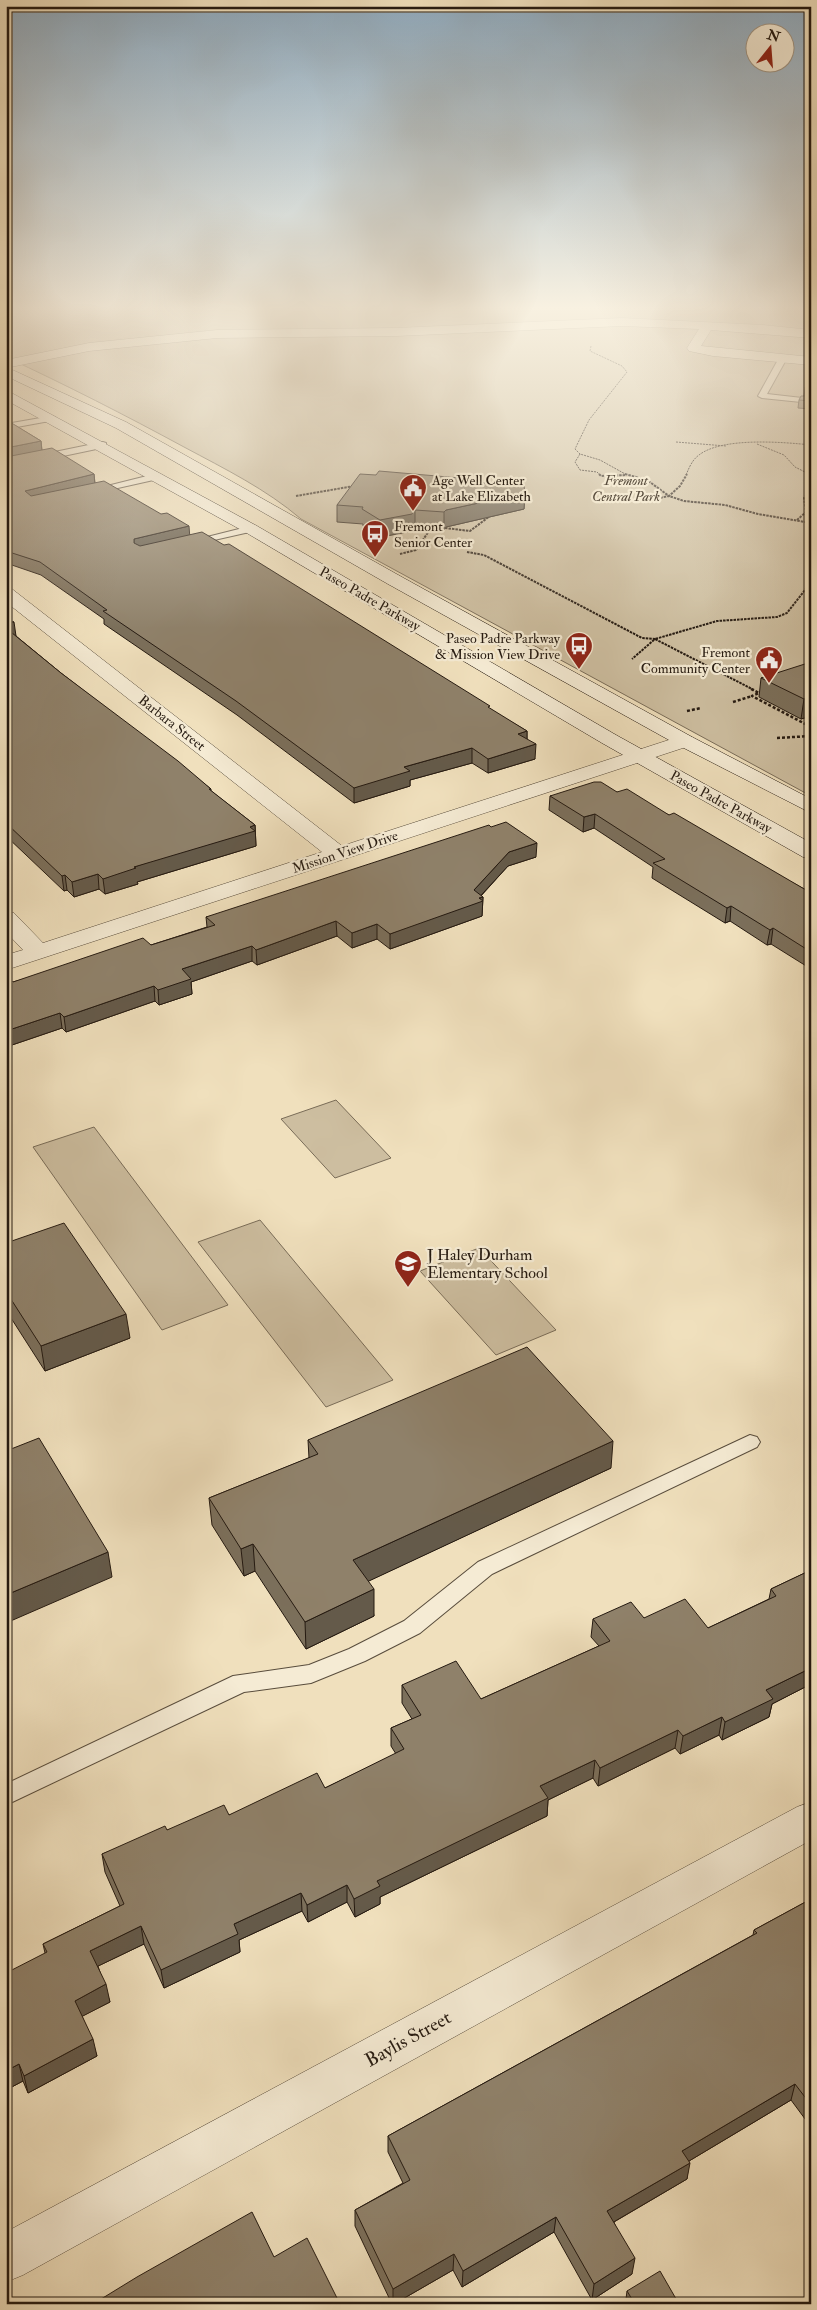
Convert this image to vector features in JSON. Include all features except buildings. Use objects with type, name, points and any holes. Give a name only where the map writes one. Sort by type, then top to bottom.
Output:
[{"type":"street","name":"Paseo Padre Parkway","points":[[42,413],[251,529],[638,756],[811,852]]},
{"type":"street","name":"Paseo Padre Parkway","points":[[95,413],[121,425],[685,740],[811,807]]},
{"type":"street","name":"Barbara Street","points":[[6,593],[338,854]]},
{"type":"street","name":"Mission View Drive","points":[[6,963],[685,740]]},
{"type":"street","points":[[6,918],[39,952]]},
{"type":"street","name":"Baylis Street","points":[[6,2258],[811,1820]]},
{"type":"lane","points":[[6,427],[52,418]]},
{"type":"lane","points":[[6,466],[102,446]]},
{"type":"lane","points":[[81,493],[156,477]]},
{"type":"lane","points":[[180,545],[251,529]]},
{"type":"lane","points":[[6,1795],[241,1683],[311,1674],[357,1655],[412,1627],[485,1568],[750,1442]]},
{"type":"path","points":[[597,413],[579,437],[575,449],[580,454],[600,460],[627,475],[647,480],[669,496],[684,501],[725,505],[758,514],[811,523]]},
{"type":"path","points":[[676,442],[729,446],[779,442],[811,445]]},
{"type":"path","points":[[757,444],[784,455],[789,458],[794,467],[811,475]]},
{"type":"path","points":[[650,500],[669,496],[680,487],[694,460],[704,452],[729,446]]},
{"type":"path","points":[[580,454],[574,462],[580,470],[597,472],[601,476],[627,475]]},
{"type":"path","points":[[295,496],[360,485]]},
{"type":"path","points":[[797,520],[806,512],[804,498],[811,492]]},
{"type":"path","points":[[445,528],[470,531],[493,514]]},
{"type":"path","points":[[393,554],[413,553],[419,548],[431,528]]},
{"type":"path","points":[[467,552],[484,555],[642,638],[656,639],[717,622],[777,617],[787,614],[809,585]]},
{"type":"path","points":[[632,659],[656,639]]},
{"type":"path","points":[[656,639],[760,693],[733,702]]},
{"type":"path","points":[[752,696],[811,728]]},
{"type":"path","points":[[776,738],[811,736]]},
{"type":"green space","name":"Fremont Central Park","points":[[119,413],[811,413],[811,796],[301,519],[274,498],[230,472]]},
{"type":"green space","points":[[336,1100],[391,1158],[335,1178],[281,1119]]},
{"type":"green space","points":[[94,1127],[228,1305],[162,1330],[33,1147]]},
{"type":"green space","points":[[260,1220],[393,1380],[326,1407],[198,1242]]},
{"type":"green space","points":[[479,1248],[556,1330],[496,1355],[420,1271]]},
{"type":"place","name":"Age Well Center at Lake Elizabeth","points":[[413,512]]},
{"type":"place","name":"Fremont Senior Center","points":[[375,558]]},
{"type":"place","name":"Paseo Padre Parkway & Mission View Drive","points":[[579,670]]},
{"type":"place","name":"Fremont Community Center","points":[[769,684]]},
{"type":"place","name":"J Haley Durham Elementary School","points":[[408,1288]]}]
